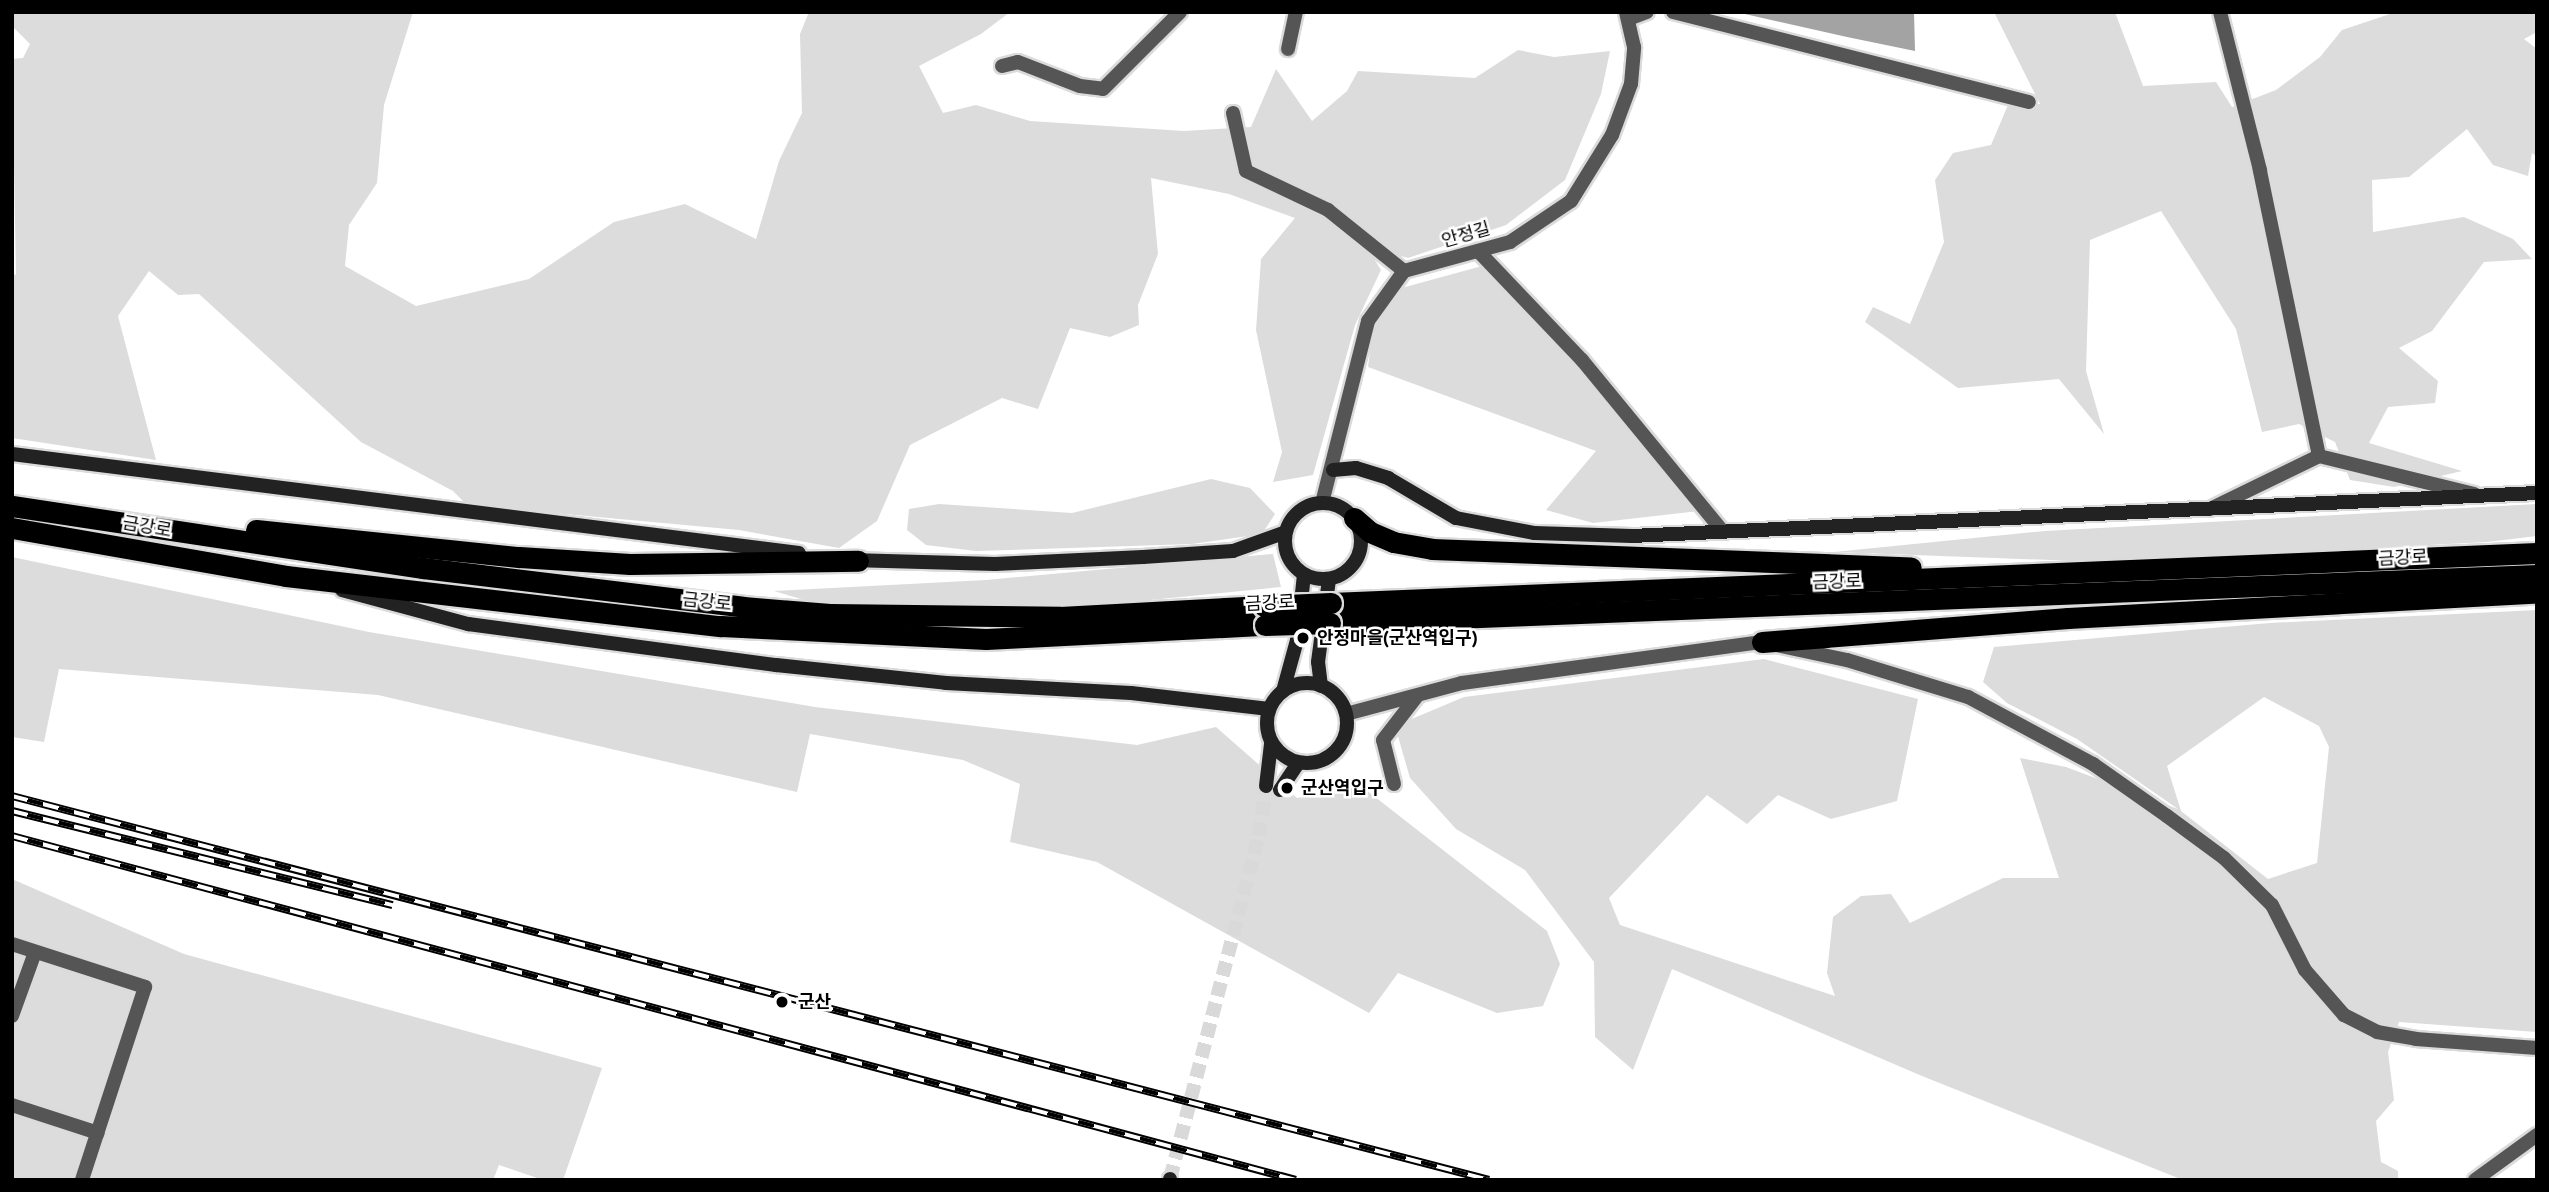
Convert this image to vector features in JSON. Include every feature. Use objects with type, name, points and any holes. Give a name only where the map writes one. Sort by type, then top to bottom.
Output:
[{"type":"highway","points":[[12,504],[519,557],[709,566],[858,561]]},
{"type":"highway","name":"금강로","points":[[12,504],[423,568],[755,608],[1060,617],[1264,616]]},
{"type":"highway","points":[[1354,518],[1370,532],[1393,542],[1432,549],[2074,574]]},
{"type":"highway","name":"금강로","points":[[12,528],[286,576],[708,625],[848,636],[986,639],[1264,616],[2537,553]]},
{"type":"highway","name":"금강로","points":[[1330,613],[2537,575]]},
{"type":"highway","points":[[1762,642],[2068,618],[2537,593]]},
{"type":"street","points":[[1002,66],[1018,62],[1080,86],[1103,89],[1180,12]]},
{"type":"street","points":[[1288,49],[1296,12]]},
{"type":"street","points":[[1628,15],[1647,12]]},
{"type":"street","points":[[1672,12],[2029,102]]},
{"type":"street","points":[[2220,12],[2260,170],[2319,456]]},
{"type":"street","name":"안정길","points":[[1404,271],[1510,243],[1571,201],[1612,135],[1631,84],[1628,15]]},
{"type":"street","points":[[1233,113],[1246,171],[1328,210],[1404,271],[1368,321],[1333,470],[1322,503]]},
{"type":"street","points":[[1480,253],[1582,360],[1721,529]]},
{"type":"street","points":[[12,454],[858,561],[995,564],[1233,551],[1286,531],[1299,512],[1322,503],[1334,504],[1354,518],[1360,530],[1359,556],[1352,567],[1329,580],[1304,575],[1288,556],[1286,531]]},
{"type":"street","points":[[2206,511],[2319,456],[2482,496]]},
{"type":"street","points":[[1333,470],[1356,468],[1388,478],[1457,518],[1534,533],[1632,536],[1721,529],[2206,511],[2537,493]]},
{"type":"street","points":[[1283,691],[1308,683],[1321,686],[1342,702],[1346,715],[1343,741],[1335,752],[1324,760],[1298,763],[1273,788],[1271,744],[1266,725],[1269,709],[1283,691],[1297,640],[1304,575]]},
{"type":"street","points":[[286,576],[468,624],[776,665],[946,683],[1131,693],[1269,709]]},
{"type":"street","points":[[1321,686],[1318,662],[1329,580]]},
{"type":"street","points":[[1346,715],[1462,683],[1762,642],[1847,660],[1968,697],[2093,764],[2224,858],[2272,905],[2305,970],[2344,1015],[2377,1032],[2416,1039],[2537,1048]]},
{"type":"street","points":[[1394,785],[1383,740],[1418,694]]},
{"type":"street","points":[[1271,744],[1298,763]]},
{"type":"street","points":[[12,944],[145,987],[82,1180]]},
{"type":"street","points":[[12,1016],[35,952]]},
{"type":"street","points":[[12,1105],[98,1133]]},
{"type":"street","points":[[2475,1180],[2537,1135]]},
{"type":"shaded area","points":[[12,12],[413,12],[384,105],[377,183],[349,225],[345,266],[416,306],[529,279],[614,222],[685,204],[756,239],[779,161],[802,113],[800,34],[809,12],[1010,12],[981,34],[919,66],[943,113],[976,105],[1030,121],[1184,131],[1251,127],[1276,69],[1312,121],[1347,91],[1358,71],[1475,78],[1518,50],[1554,57],[1610,51],[1601,94],[1565,180],[1506,225],[1408,258],[1366,246],[1381,270],[1355,325],[1313,475],[1273,482],[1282,452],[1256,330],[1261,259],[1295,218],[1229,194],[1151,178],[1158,254],[1138,305],[1139,325],[1110,337],[1070,328],[1038,409],[1002,398],[910,445],[877,521],[839,548],[739,530],[467,505],[453,491],[361,442],[199,294],[178,295],[149,271],[118,316],[156,460],[12,438],[12,273],[16,275],[12,59],[23,58],[30,44],[12,26]]},
{"type":"shaded area","points":[[1736,12],[1914,12],[1915,51],[1847,37]]},
{"type":"shaded area","points":[[1994,12],[2115,12],[2143,86],[2216,82],[2232,107],[2276,90],[2320,57],[2342,30],[2396,12],[2537,12],[2537,32],[2524,39],[2537,49],[2537,157],[2532,153],[2528,176],[2493,165],[2467,129],[2409,177],[2372,180],[2373,232],[2464,217],[2513,239],[2532,259],[2484,262],[2432,331],[2399,348],[2438,381],[2435,403],[2388,407],[2369,443],[2462,471],[2394,487],[2350,480],[2335,442],[2299,424],[2262,432],[2236,329],[2161,211],[2090,240],[2086,371],[2104,434],[2059,379],[1958,388],[1865,322],[1873,307],[1910,324],[1944,242],[1935,180],[1953,153],[1991,145],[2008,105],[2040,104]]},
{"type":"shaded area","points":[[1482,266],[1620,414],[1699,511],[1593,523],[1546,510],[1596,451],[1368,367],[1373,327],[1398,289]]},
{"type":"shaded area","points":[[1211,479],[1250,488],[1275,514],[1262,534],[1192,544],[976,551],[926,545],[907,530],[909,509],[939,504],[1072,513]]},
{"type":"shaded area","points":[[2537,504],[2537,536],[2487,542],[2103,562],[1834,552],[2045,531]]},
{"type":"shaded area","points":[[1273,554],[1281,587],[1099,605],[811,602],[774,591],[986,580]]},
{"type":"shaded area","points":[[12,557],[369,632],[815,707],[1137,745],[1216,727],[1297,798],[1361,786],[1547,931],[1560,964],[1543,1006],[1497,1013],[1398,973],[1369,1013],[1097,862],[1010,842],[1020,784],[963,760],[810,734],[797,792],[378,695],[59,669],[44,742],[12,737]]},
{"type":"shaded area","points":[[2537,610],[2537,1032],[2399,1022],[2388,1052],[2394,1100],[2376,1121],[2381,1162],[2398,1171],[2398,1180],[2183,1180],[1922,1076],[1672,969],[1633,1070],[1595,1037],[1594,962],[1525,870],[1456,829],[1410,778],[1395,726],[1464,697],[1764,659],[1918,699],[1897,801],[1831,819],[1778,795],[1747,824],[1707,795],[1609,898],[1620,925],[1835,996],[1827,973],[1833,917],[1861,896],[1891,894],[1910,923],[2003,878],[2059,878],[2020,758],[2066,767],[2178,809],[2077,739],[2007,703],[1983,682],[1994,647],[2270,623]],"holes":[[[2264,697],[2319,726],[2329,747],[2317,863],[2268,879],[2181,811],[2167,766]]]},
{"type":"shaded area","points":[[12,879],[184,954],[602,1068],[563,1180],[543,1180],[499,1165],[493,1180],[12,1180]]},
{"type":"tunnel","points":[[1170,1179],[1259,836],[1266,786]]},
{"type":"railway","points":[[12,796],[1489,1180]]},
{"type":"railway","points":[[12,811],[393,905]]},
{"type":"railway","points":[[12,836],[1296,1180]]},
{"type":"place","name":"안정마을(군산역입구)","points":[[1303,638]]},
{"type":"place","name":"군산역입구","points":[[1287,788]]},
{"type":"place","name":"군산","points":[[782,1002]]}]
